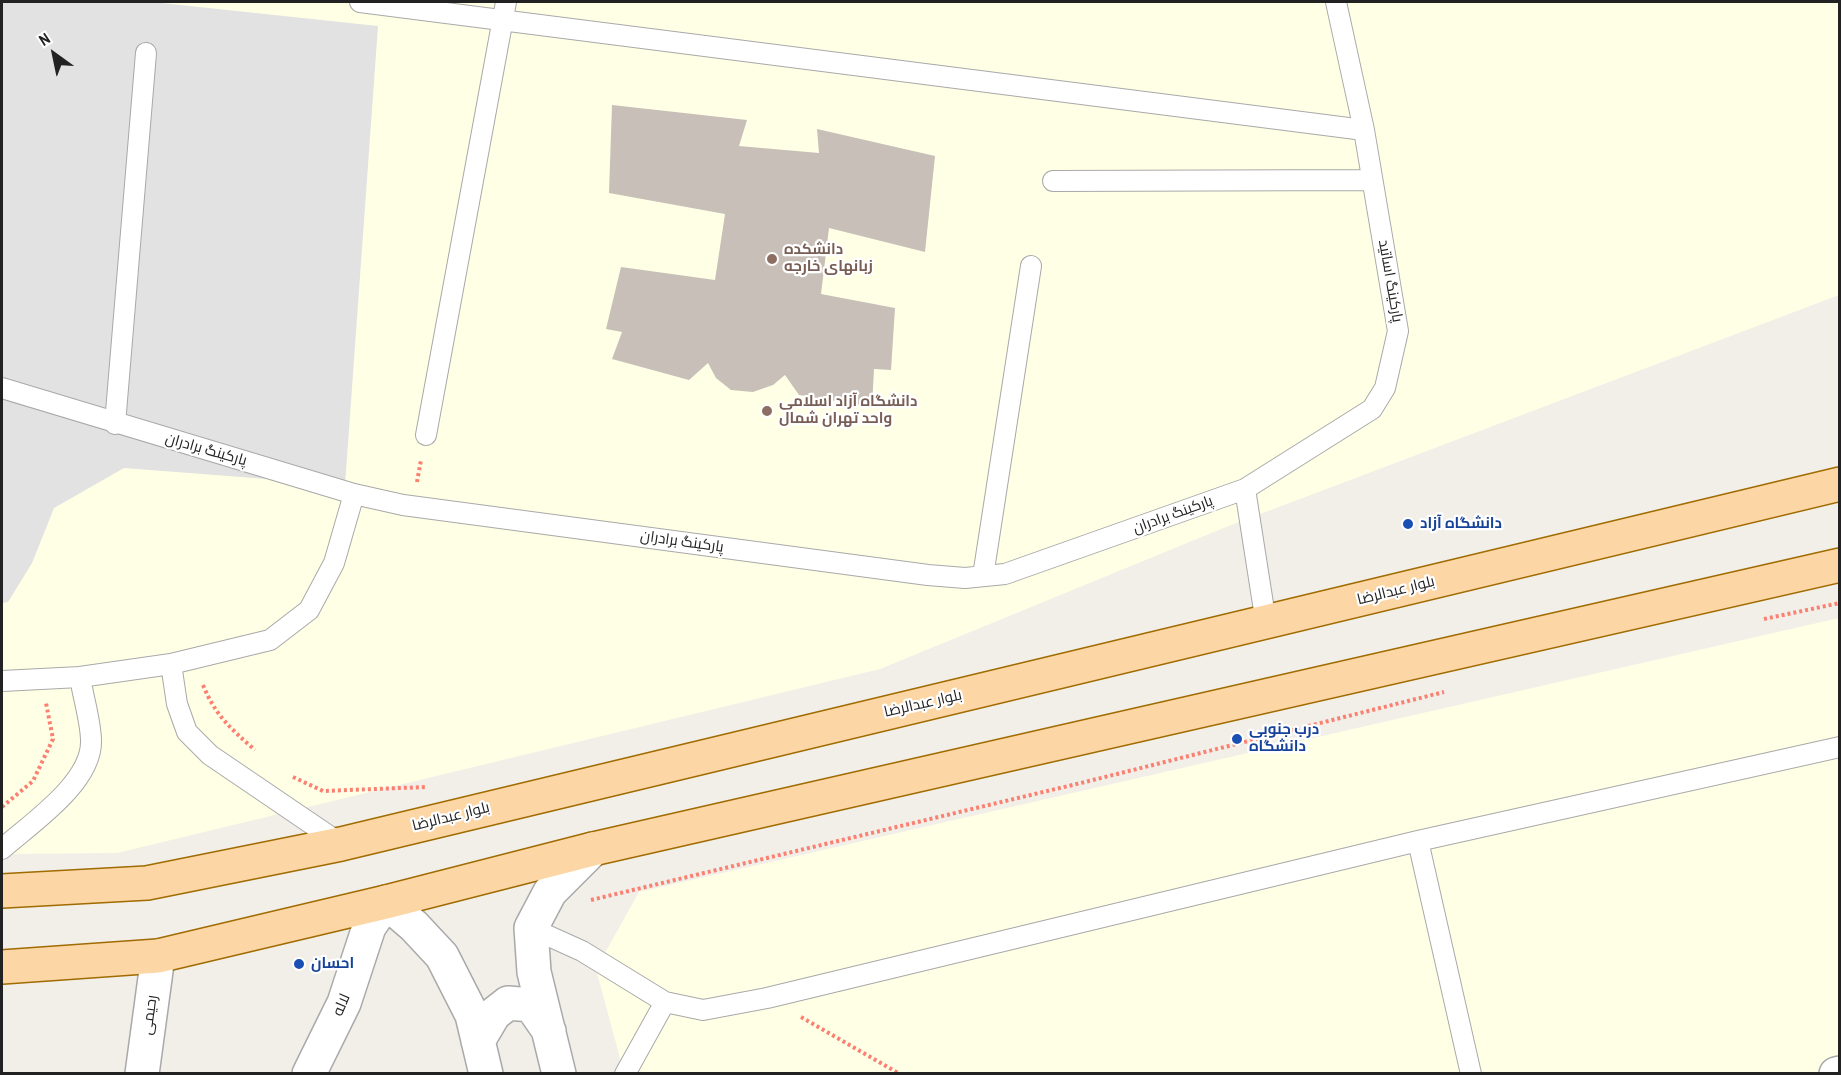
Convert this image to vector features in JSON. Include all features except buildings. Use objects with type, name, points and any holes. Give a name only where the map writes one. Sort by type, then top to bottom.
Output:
[{"type":"main road","name":"بلوار عبدالرضا","points":[[2,891],[147,883],[341,844],[1839,484]]},
{"type":"main road","points":[[2,967],[158,956],[386,902],[593,849],[1839,565]]},
{"type":"street","points":[[559,1074],[534,972],[531,928],[550,892],[593,849]]},
{"type":"street","points":[[386,902],[414,926],[442,956],[472,1015],[486,1074]]},
{"type":"street","name":"لاله","points":[[309,1074],[344,1003],[369,927],[386,902]]},
{"type":"street","name":"رحیمی","points":[[142,1074],[158,956]]},
{"type":"street","points":[[478,1041],[494,1014],[508,1003],[531,1005],[549,1031]]},
{"type":"lane","points":[[360,2],[505,11],[1364,130]]},
{"type":"lane","name":"پارکینگ اساتید","points":[[1245,489],[1372,409],[1385,388],[1398,331],[1364,130],[1336,2]]},
{"type":"lane","points":[[426,435],[505,11]]},
{"type":"lane","points":[[115,424],[146,53]]},
{"type":"lane","points":[[1053,181],[1372,180]]},
{"type":"lane","points":[[983,576],[1031,266]]},
{"type":"lane","name":"پارکینگ برادران","points":[[2,388],[115,424],[354,494],[412,506],[928,575],[965,578],[1005,574],[1245,489]]},
{"type":"lane","points":[[1245,489],[1266,623]]},
{"type":"lane","points":[[2,681],[80,677],[171,664],[270,640],[309,610],[334,563],[354,494]]},
{"type":"lane","points":[[171,664],[177,704],[187,732],[210,755],[341,844]]},
{"type":"lane","points":[[2,849],[75,782],[88,762],[91,741],[80,677]]},
{"type":"lane","points":[[531,928],[582,951],[665,1002],[703,1010],[767,998],[1418,841],[1839,747]]},
{"type":"lane","points":[[1418,841],[1472,1074]]},
{"type":"lane","points":[[625,1074],[665,1002]]},
{"type":"path","points":[[412,506],[426,435]]},
{"type":"path","points":[[1757,621],[1839,603]]},
{"type":"path","points":[[192,658],[211,705],[227,726],[259,754]]},
{"type":"path","points":[[2,807],[33,781],[53,739],[42,679]]},
{"type":"path","points":[[563,878],[574,899],[588,901],[1085,782],[1448,691]]},
{"type":"path","points":[[285,772],[322,791],[426,787],[437,784]]},
{"type":"path","points":[[767,998],[900,1074]]},
{"type":"shaded area","name":"دانشگاه آزاد اسلامی واحد تهران شمال","points":[[2,2],[1839,2],[1839,295],[1226,527],[880,669],[117,853],[2,854]]},
{"type":"shaded area","points":[[2,2],[152,2],[378,26],[345,485],[124,468],[54,508],[32,563],[8,602],[2,603]]},
{"type":"shaded area","points":[[1839,618],[1839,1073],[624,1073],[596,969],[639,892]]},
{"type":"place","name":"دانشکده زبانهای خارجه","points":[[772,259]]},
{"type":"place","name":"دانشگاه آزاد اسلامی واحد تهران شمال","points":[[767,411]]},
{"type":"place","name":"دانشگاه آزاد","points":[[1408,524]]},
{"type":"place","name":"درب جنوبی دانشگاه","points":[[1237,739]]},
{"type":"place","name":"احسان","points":[[299,964]]}]
